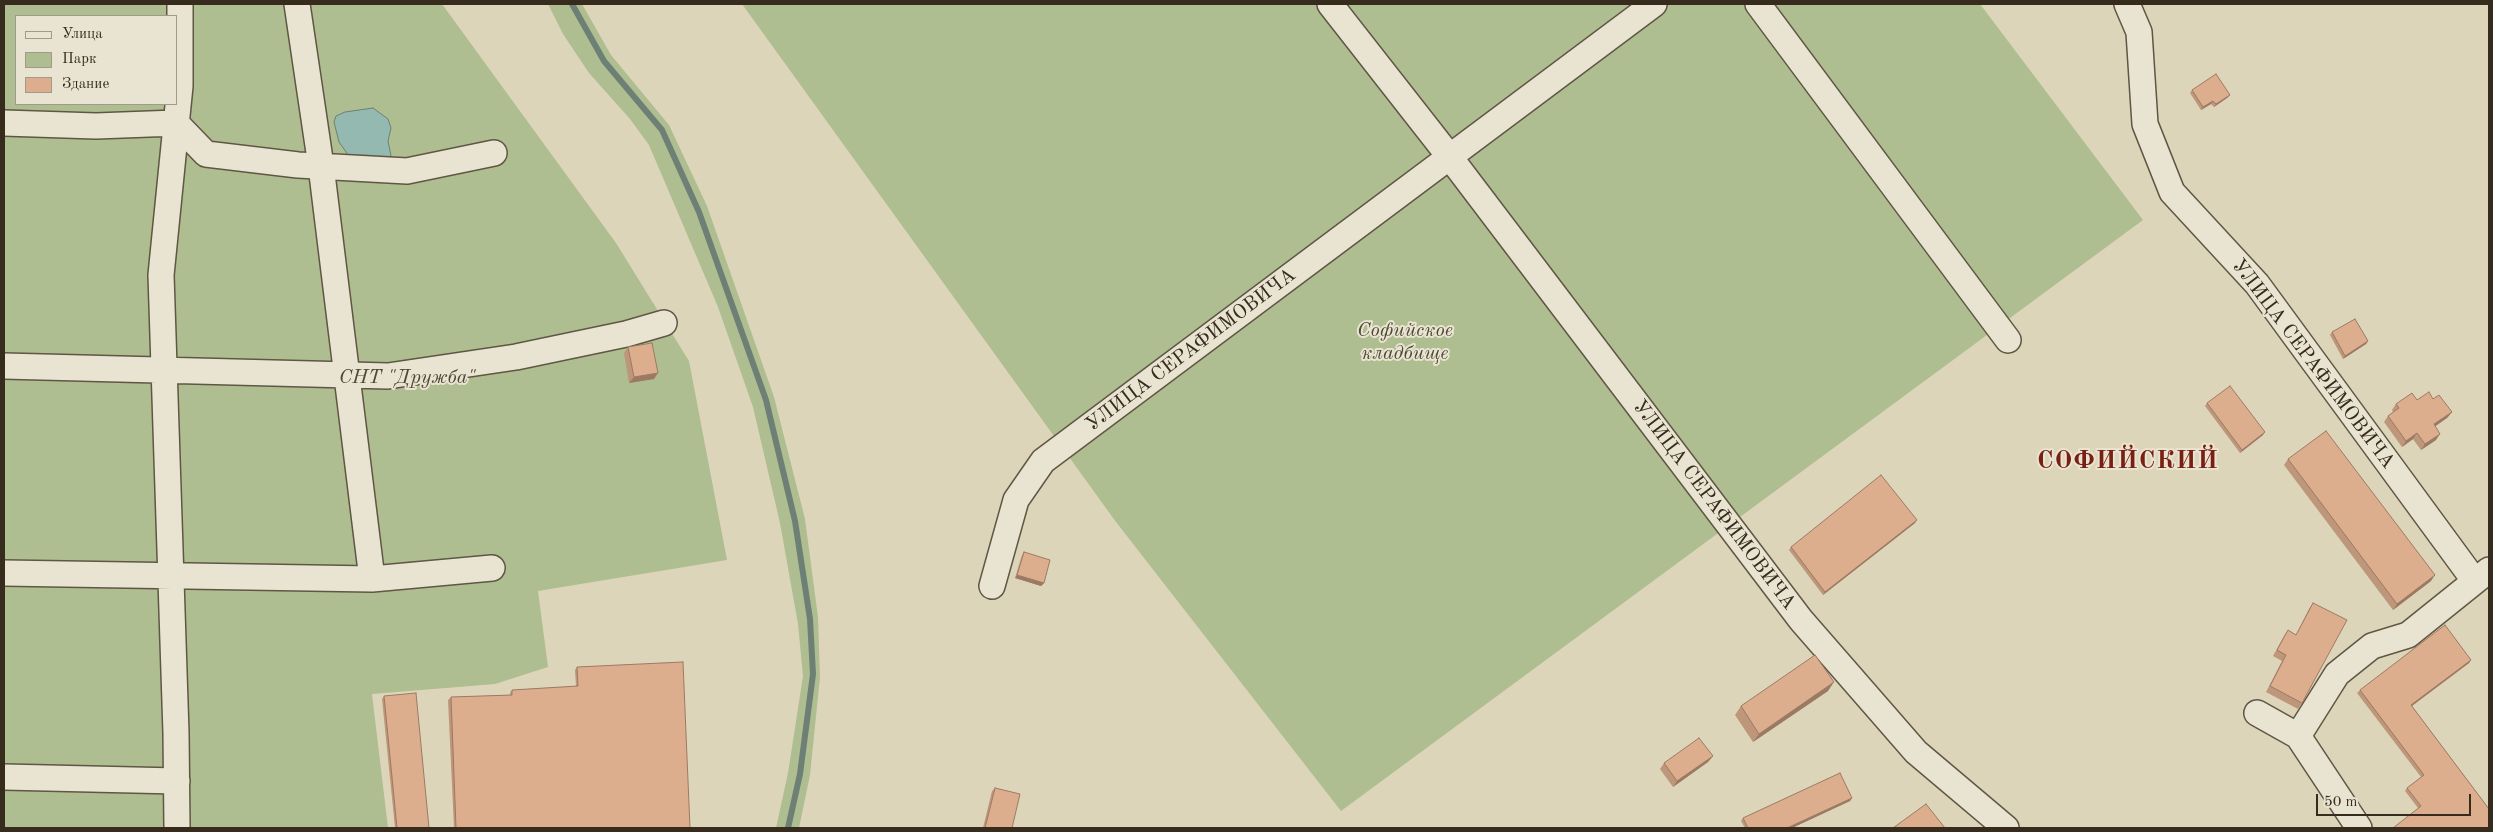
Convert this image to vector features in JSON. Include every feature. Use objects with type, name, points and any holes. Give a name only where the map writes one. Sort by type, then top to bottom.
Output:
[{"type":"street","points":[[178,104],[180,86],[180,4]]},
{"type":"street","points":[[297,4],[321,166],[372,579]]},
{"type":"street","name":"УЛИЦА СЕРАФИМОВИЧА","points":[[1330,4],[1449,156],[1801,620],[1916,752],[2006,828]]},
{"type":"street","name":"УЛИЦА СЕРАФИМОВИЧА","points":[[992,586],[1016,500],[1043,461],[1654,4]]},
{"type":"street","points":[[1758,4],[2008,340]]},
{"type":"street","name":"УЛИЦА СЕРАФИМОВИЧА","points":[[2127,4],[2139,32],[2145,124],[2172,192],[2257,284],[2482,575]]},
{"type":"street","points":[[177,828],[161,275],[178,105]]},
{"type":"street","points":[[4,124],[96,126],[176,123],[206,154],[321,166],[407,171],[494,152]]},
{"type":"street","points":[[4,366],[388,376],[516,357],[626,334],[664,322]]},
{"type":"street","points":[[4,573],[372,579],[492,568]]},
{"type":"street","points":[[2298,736],[2337,674],[2372,646],[2408,635],[2482,575]]},
{"type":"street","points":[[2257,713],[2298,736],[2359,828]]},
{"type":"street","points":[[4,777],[177,781]]},
{"type":"green space","name":"СНТ \"Дружба\"","points":[[4,4],[442,4],[616,243],[689,361],[727,560],[538,591],[548,667],[495,684],[372,694],[388,828],[4,828]]},
{"type":"green space","points":[[548,4],[582,4],[611,55],[669,125],[707,206],[774,397],[805,519],[818,617],[820,677],[810,775],[799,828],[776,828],[788,773],[803,676],[798,624],[780,523],[753,407],[718,307],[649,145],[630,119],[589,73],[563,34]]},
{"type":"green space","name":"Софийское кладбище","points":[[742,4],[1980,4],[2143,220],[1341,811],[1116,522]]},
{"type":"water","points":[[373,108],[388,119],[391,128],[388,141],[391,156],[387,159],[351,159],[339,142],[334,122],[336,116],[345,112]]},
{"type":"building","points":[[2216,74],[2230,95],[2216,104],[2213,101],[2203,107],[2192,90]]},
{"type":"building","points":[[2355,319],[2368,341],[2345,356],[2332,332]]},
{"type":"building","points":[[652,343],[658,373],[634,377],[628,347]]},
{"type":"building","points":[[2230,386],[2265,432],[2242,450],[2207,403]]},
{"type":"building","points":[[2429,392],[2433,399],[2439,395],[2452,412],[2434,424],[2440,434],[2425,444],[2417,433],[2406,441],[2388,416],[2399,408],[2396,404],[2412,393],[2417,400]]},
{"type":"building","points":[[2326,431],[2435,575],[2397,604],[2288,459]]},
{"type":"building","points":[[1881,475],[1917,520],[1825,592],[1791,547]]},
{"type":"building","points":[[1024,552],[1050,560],[1044,583],[1017,575]]},
{"type":"building","points":[[2313,603],[2347,620],[2302,703],[2270,686],[2286,655],[2277,650],[2288,630],[2296,635]]},
{"type":"building","points":[[2445,625],[2471,660],[2411,705],[2489,809],[2489,828],[2393,828],[2421,806],[2407,788],[2424,775],[2360,690]]},
{"type":"building","points":[[1815,655],[1834,682],[1759,734],[1741,706]]},
{"type":"building","points":[[683,662],[690,828],[456,828],[451,697],[512,695],[512,690],[578,686],[577,667]]},
{"type":"building","points":[[416,693],[429,828],[397,828],[384,696]]},
{"type":"building","points":[[1699,738],[1713,756],[1677,781],[1664,763]]},
{"type":"building","points":[[1840,773],[1852,798],[1787,828],[1748,828],[1743,818]]},
{"type":"building","points":[[995,788],[1020,794],[1012,828],[985,828]]},
{"type":"building","points":[[1926,804],[1945,828],[1893,828]]},
{"type":"waterway","points":[[572,4],[604,61],[662,130],[699,212],[766,400],[795,521],[810,619],[813,674],[800,774],[788,828]]},
{"type":"district","name":"СОФИЙСКИЙ","points":[[2128,461]]}]
